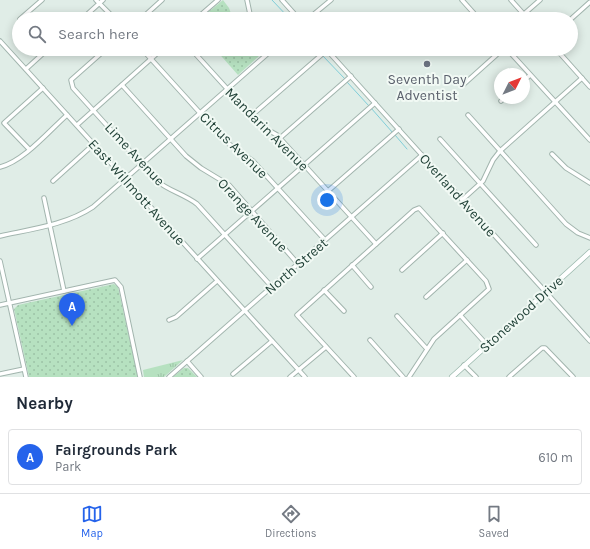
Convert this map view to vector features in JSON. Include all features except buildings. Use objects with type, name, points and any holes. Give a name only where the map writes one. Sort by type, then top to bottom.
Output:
[{"type":"street","points":[[28,12],[42,0]]},
{"type":"street","points":[[149,12],[162,0]]},
{"type":"street","points":[[204,12],[218,0]]},
{"type":"street","points":[[247,0],[250,12]]},
{"type":"street","points":[[282,0],[293,12]]},
{"type":"street","points":[[316,12],[330,0]]},
{"type":"street","points":[[462,0],[473,12]]},
{"type":"street","points":[[511,0],[522,12]]},
{"type":"street","points":[[526,12],[540,0]]},
{"type":"street","points":[[89,12],[100,1],[109,12]]},
{"type":"street","points":[[578,13],[590,2]]},
{"type":"street","name":"East Willmott Avenue","points":[[0,41],[12,54]]},
{"type":"street","name":"East Willmott Avenue","points":[[14,56],[305,377]]},
{"type":"street","points":[[26,69],[40,56]]},
{"type":"street","name":"Lime Avenue","points":[[98,56],[70,83],[164,187],[185,196],[197,204],[272,287]]},
{"type":"street","name":"Citrus Avenue","points":[[148,56],[200,114],[229,144],[248,156],[325,240]]},
{"type":"street","points":[[77,125],[154,56]]},
{"type":"street","name":"Mandarin Avenue","points":[[197,56],[261,126],[280,138],[376,244]]},
{"type":"street","points":[[0,236],[50,225],[72,218],[88,210],[126,179],[265,56]]},
{"type":"street","points":[[251,116],[318,56]]},
{"type":"street","name":"Overland Avenue","points":[[332,56],[590,341]]},
{"type":"street","points":[[464,84],[495,56]]},
{"type":"street","points":[[512,56],[524,68]]},
{"type":"street","points":[[562,56],[590,87]]},
{"type":"street","points":[[530,75],[590,140]]},
{"type":"street","points":[[280,138],[350,76]]},
{"type":"street","points":[[462,200],[480,184],[487,175],[500,151],[582,78]]},
{"type":"street","name":"Orange Avenue","points":[[122,85],[193,163],[229,185],[298,264]]},
{"type":"street","points":[[29,149],[4,123],[43,88]]},
{"type":"street","points":[[197,259],[375,103]]},
{"type":"street","points":[[0,167],[10,165],[67,115]]},
{"type":"street","points":[[468,115],[568,226],[590,238]]},
{"type":"street","points":[[328,191],[399,129]]},
{"type":"street","points":[[440,139],[536,245]]},
{"type":"street","points":[[53,181],[94,144]]},
{"type":"street","points":[[552,154],[566,168],[590,183]]},
{"type":"street","name":"North Street","points":[[169,377],[422,155]]},
{"type":"street","points":[[44,198],[64,291]]},
{"type":"street","points":[[354,377],[297,315],[414,210],[419,208],[468,260],[488,284],[489,289],[445,328],[427,349],[409,377]]},
{"type":"street","points":[[402,270],[443,234]]},
{"type":"street","name":"Stonewood Drive","points":[[452,377],[590,252]]},
{"type":"street","points":[[426,297],[468,260]]},
{"type":"street","points":[[0,261],[26,377]]},
{"type":"street","points":[[352,265],[371,287]]},
{"type":"street","points":[[0,306],[112,280],[118,282],[121,287],[140,377]]},
{"type":"street","points":[[169,320],[176,317],[217,281]]},
{"type":"street","points":[[324,290],[344,311]]},
{"type":"street","points":[[460,315],[487,345]]},
{"type":"street","points":[[397,316],[427,349]]},
{"type":"street","points":[[370,340],[403,377]]},
{"type":"street","points":[[233,374],[272,341]]},
{"type":"street","points":[[290,377],[299,371],[326,346]]},
{"type":"street","points":[[509,377],[542,348],[548,350],[573,377]]},
{"type":"street","points":[[187,361],[201,377]]},
{"type":"street","points":[[464,365],[476,377]]},
{"type":"street","points":[[0,374],[24,369]]},
{"type":"green space","points":[[223,0],[230,12],[208,12]]},
{"type":"green space","points":[[221,56],[259,56],[238,75]]},
{"type":"green space","points":[[114,284],[118,287],[138,377],[29,377],[14,309],[18,305]]},
{"type":"green space","points":[[183,360],[164,377],[144,377],[143,370]]},
{"type":"green space","points":[[184,368],[188,368],[197,377],[173,377]]},
{"type":"waterway","points":[[272,0],[283,12]]},
{"type":"waterway","points":[[323,56],[345,79]]},
{"type":"waterway","points":[[347,82],[369,106]]},
{"type":"waterway","points":[[371,108],[393,133]]},
{"type":"waterway","points":[[395,135],[407,149]]},
{"type":"place","name":"Seventh Day Adventist","points":[[427,64]]},
{"type":"place","name":"Fairgrounds Park","points":[[72,326]]}]
